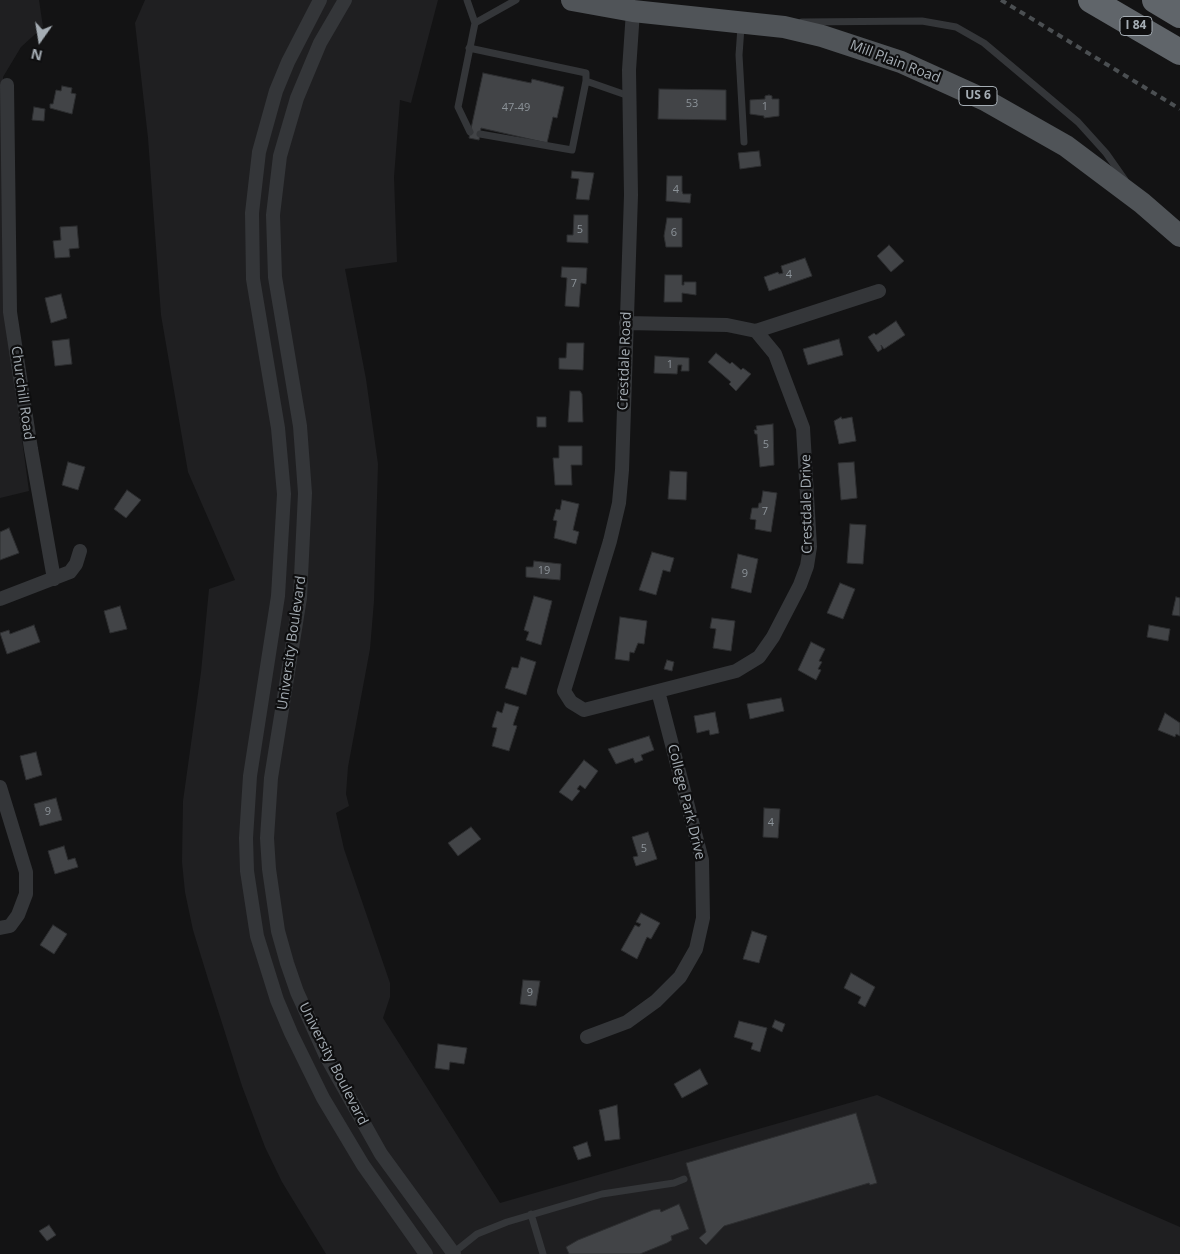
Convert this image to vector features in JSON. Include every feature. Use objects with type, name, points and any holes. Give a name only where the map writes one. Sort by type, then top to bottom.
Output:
[{"type":"highway","name":"I 84","points":[[1091,0],[1180,52]]},
{"type":"highway","name":"I 84","points":[[1155,0],[1180,15]]},
{"type":"main road","name":"US 6","points":[[572,0],[634,6],[743,22]]},
{"type":"main road","name":"Mill Plain Road","points":[[743,22],[822,36],[901,62],[944,80],[1025,121],[1066,146],[1176,230]]},
{"type":"street","name":"University Boulevard","points":[[320,0],[291,54],[276,90],[259,152],[252,214],[253,279],[278,428],[284,502],[278,596],[250,776],[246,838],[247,871],[257,936],[277,1000],[291,1033],[323,1098],[358,1157],[426,1254]]},
{"type":"street","name":"University Boulevard","points":[[345,0],[320,43],[297,98],[280,156],[273,215],[275,276],[300,426],[305,493],[300,598],[271,778],[267,838],[269,870],[278,931],[287,963],[297,992],[322,1048],[381,1154],[453,1254]]},
{"type":"street","name":"Crestdale Road","points":[[571,702],[564,691],[610,541],[619,503],[622,470],[631,195],[629,96],[634,6]]},
{"type":"street","name":"Churchill Road","points":[[7,85],[10,312],[31,449],[54,579]]},
{"type":"street","points":[[626,323],[727,324],[756,331],[879,291]]},
{"type":"street","name":"Crestdale Drive","points":[[571,702],[584,710],[736,671],[759,657],[773,637],[807,566],[810,547],[803,428],[775,354],[756,331]]},
{"type":"street","points":[[0,599],[70,572],[76,564],[80,551]]},
{"type":"street","name":"College Park Drive","points":[[587,1037],[627,1022],[662,995],[680,977],[696,949],[703,918],[702,860],[658,691]]},
{"type":"street","points":[[0,788],[26,872],[26,894],[18,915],[10,926],[0,928]]},
{"type":"lane","points":[[467,0],[475,22],[458,107],[470,132]]},
{"type":"lane","points":[[475,22],[516,0]]},
{"type":"lane","points":[[744,142],[738,55],[743,22],[922,21],[956,27],[984,43],[1078,122],[1106,153],[1142,203]]},
{"type":"lane","points":[[469,48],[586,73],[572,150],[480,134]]},
{"type":"lane","points":[[586,81],[629,96]]},
{"type":"lane","points":[[453,1254],[477,1234],[491,1227],[531,1214],[602,1194],[660,1185],[684,1179]]},
{"type":"lane","points":[[531,1214],[543,1254]]},
{"type":"shaded area","points":[[0,0],[39,0],[43,27],[21,47],[3,77],[3,300],[29,491],[0,498]]},
{"type":"shaded area","points":[[145,0],[438,0],[411,103],[400,100],[394,177],[397,262],[345,269],[366,379],[378,464],[374,601],[370,649],[348,767],[346,794],[349,806],[336,813],[344,849],[390,983],[390,997],[383,1018],[500,1203],[877,1095],[1180,1227],[1180,1254],[326,1254],[282,1182],[265,1147],[242,1086],[208,979],[193,930],[185,892],[182,862],[183,801],[201,672],[209,589],[235,580],[188,472],[161,315],[148,138],[135,23]]},
{"type":"building","points":[[483,73],[531,83],[532,79],[564,87],[557,118],[553,117],[547,143],[481,128],[479,140],[469,138]]},
{"type":"building","points":[[62,86],[72,88],[71,93],[76,94],[72,114],[50,108],[50,104],[53,104],[56,90],[61,91]]},
{"type":"building","points":[[659,89],[726,90],[726,120],[658,119]]},
{"type":"building","points":[[765,96],[772,96],[772,99],[779,99],[779,116],[764,118],[764,116],[750,114],[750,100],[765,99]]},
{"type":"building","points":[[34,107],[45,109],[44,121],[32,120]]},
{"type":"building","points":[[759,151],[761,166],[740,169],[738,153]]},
{"type":"building","points":[[572,171],[594,173],[589,200],[576,199],[579,179],[571,178]]},
{"type":"building","points":[[667,176],[682,176],[682,191],[683,194],[691,194],[690,203],[666,201]]},
{"type":"building","points":[[574,215],[588,215],[588,243],[567,242],[567,235],[573,235]]},
{"type":"building","points":[[667,218],[682,218],[682,247],[666,247],[664,236]]},
{"type":"building","points":[[77,226],[79,248],[69,249],[70,257],[55,258],[53,241],[61,240],[60,227]]},
{"type":"building","points":[[889,245],[904,261],[891,272],[877,256]]},
{"type":"building","points":[[805,258],[812,276],[769,291],[764,277],[778,272],[779,274],[783,273],[781,266]]},
{"type":"building","points":[[562,267],[587,268],[586,284],[581,283],[579,307],[565,306],[567,278],[561,277]]},
{"type":"building","points":[[665,275],[682,275],[682,285],[684,285],[684,282],[696,282],[696,295],[682,293],[682,302],[664,302]]},
{"type":"building","points":[[61,294],[67,318],[51,323],[45,298]]},
{"type":"building","points":[[896,321],[905,335],[884,349],[881,345],[882,349],[878,352],[868,337],[874,333],[876,335]]},
{"type":"building","points":[[69,339],[72,364],[55,366],[52,341]]},
{"type":"building","points":[[839,339],[843,355],[808,365],[803,349]]},
{"type":"building","points":[[567,343],[584,343],[583,370],[559,369],[559,358],[566,358]]},
{"type":"building","points":[[716,353],[730,364],[732,362],[741,370],[743,368],[751,374],[736,391],[729,384],[731,382],[708,362]]},
{"type":"building","points":[[655,356],[689,358],[689,371],[681,371],[682,365],[678,365],[677,374],[654,373]]},
{"type":"building","points":[[570,391],[580,391],[582,394],[583,422],[568,422]]},
{"type":"building","points":[[537,417],[546,417],[546,427],[537,427]]},
{"type":"building","points":[[841,417],[842,419],[852,417],[856,441],[839,444],[834,421]]},
{"type":"building","points":[[773,424],[774,465],[760,467],[757,434],[755,434],[754,430],[757,430],[756,426]]},
{"type":"building","points":[[559,446],[582,446],[582,465],[571,465],[572,485],[555,485],[553,458],[559,458]]},
{"type":"building","points":[[68,462],[85,467],[78,490],[62,485]]},
{"type":"building","points":[[854,462],[857,498],[841,500],[838,463]]},
{"type":"building","points":[[670,471],[687,472],[686,500],[668,499]]},
{"type":"building","points":[[127,490],[141,500],[126,518],[114,509]]},
{"type":"building","points":[[763,491],[777,493],[771,532],[755,529],[756,520],[750,519],[752,508],[758,508],[759,503],[761,503]]},
{"type":"building","points":[[562,500],[579,504],[573,530],[579,532],[576,544],[554,538],[557,521],[553,520],[556,509],[560,510]]},
{"type":"building","points":[[850,524],[866,525],[863,564],[847,563]]},
{"type":"building","points":[[9,528],[19,553],[0,560],[0,532]]},
{"type":"building","points":[[652,552],[674,558],[670,572],[663,570],[656,595],[639,590]]},
{"type":"building","points":[[738,554],[758,559],[751,593],[731,588]]},
{"type":"building","points":[[534,561],[561,564],[560,580],[526,577],[526,567],[533,567]]},
{"type":"building","points":[[840,583],[855,589],[843,619],[827,613]]},
{"type":"building","points":[[534,596],[552,601],[541,645],[526,640],[529,632],[524,630]]},
{"type":"building","points":[[1176,597],[1180,598],[1180,616],[1172,615]]},
{"type":"building","points":[[120,606],[127,629],[110,633],[104,611]]},
{"type":"building","points":[[620,617],[647,621],[644,644],[638,643],[634,653],[630,652],[629,661],[615,659]]},
{"type":"building","points":[[712,618],[735,621],[731,651],[713,648],[716,629],[710,628]]},
{"type":"building","points":[[34,625],[40,642],[7,654],[0,633],[9,630],[10,634]]},
{"type":"building","points":[[1149,625],[1170,629],[1168,641],[1147,637]]},
{"type":"building","points":[[811,642],[825,649],[819,661],[822,662],[818,669],[821,670],[816,680],[798,670]]},
{"type":"building","points":[[521,657],[536,662],[526,695],[505,688],[512,667],[518,668]]},
{"type":"building","points":[[667,660],[674,662],[672,671],[664,669]]},
{"type":"building","points":[[781,698],[784,711],[750,719],[747,704]]},
{"type":"building","points":[[505,703],[519,707],[513,725],[517,726],[509,751],[492,746],[497,728],[492,727],[495,717],[497,711],[502,713]]},
{"type":"building","points":[[715,712],[719,733],[710,735],[709,730],[697,733],[694,716]]},
{"type":"building","points":[[1165,713],[1180,723],[1180,736],[1176,734],[1175,737],[1158,730]]},
{"type":"building","points":[[649,736],[654,750],[641,755],[643,760],[635,763],[633,758],[616,764],[608,749]]},
{"type":"building","points":[[36,752],[42,775],[26,780],[20,756]]},
{"type":"building","points":[[584,760],[598,771],[585,789],[580,785],[577,789],[580,791],[572,801],[559,792]]},
{"type":"building","points":[[56,798],[62,820],[40,826],[34,804]]},
{"type":"building","points":[[764,808],[780,809],[778,838],[763,837]]},
{"type":"building","points":[[471,827],[481,839],[458,856],[448,843]]},
{"type":"building","points":[[648,832],[657,859],[636,866],[633,857],[638,856],[632,837]]},
{"type":"building","points":[[64,846],[68,860],[75,858],[78,867],[55,874],[48,851]]},
{"type":"building","points":[[641,913],[660,923],[651,939],[647,937],[637,959],[621,950],[635,925],[639,927],[641,924],[636,922]]},
{"type":"building","points":[[53,925],[67,934],[54,954],[40,945]]},
{"type":"building","points":[[752,931],[767,936],[759,963],[743,959]]},
{"type":"building","points":[[851,973],[875,987],[865,1007],[858,1003],[861,997],[844,988]]},
{"type":"building","points":[[523,980],[540,981],[536,1006],[520,1004]]},
{"type":"building","points":[[775,1020],[785,1024],[782,1032],[772,1027]]},
{"type":"building","points":[[739,1021],[767,1028],[760,1052],[751,1049],[753,1043],[734,1037]]},
{"type":"building","points":[[438,1044],[467,1048],[464,1064],[450,1062],[449,1070],[435,1068]]},
{"type":"building","points":[[700,1069],[708,1084],[682,1098],[674,1084]]},
{"type":"building","points":[[617,1105],[620,1139],[605,1141],[599,1110]]},
{"type":"building","points":[[856,1113],[877,1183],[870,1185],[869,1183],[724,1226],[706,1245],[699,1238],[706,1232],[686,1163]]},
{"type":"building","points":[[587,1142],[591,1156],[578,1160],[573,1147]]},
{"type":"building","points":[[679,1204],[689,1229],[671,1236],[672,1240],[667,1243],[640,1254],[569,1254],[566,1247],[578,1240],[653,1210],[660,1209],[661,1212]]},
{"type":"building","points":[[49,1225],[56,1235],[47,1241],[39,1231]]},
{"type":"railway","points":[[1001,0],[1180,109]]}]
